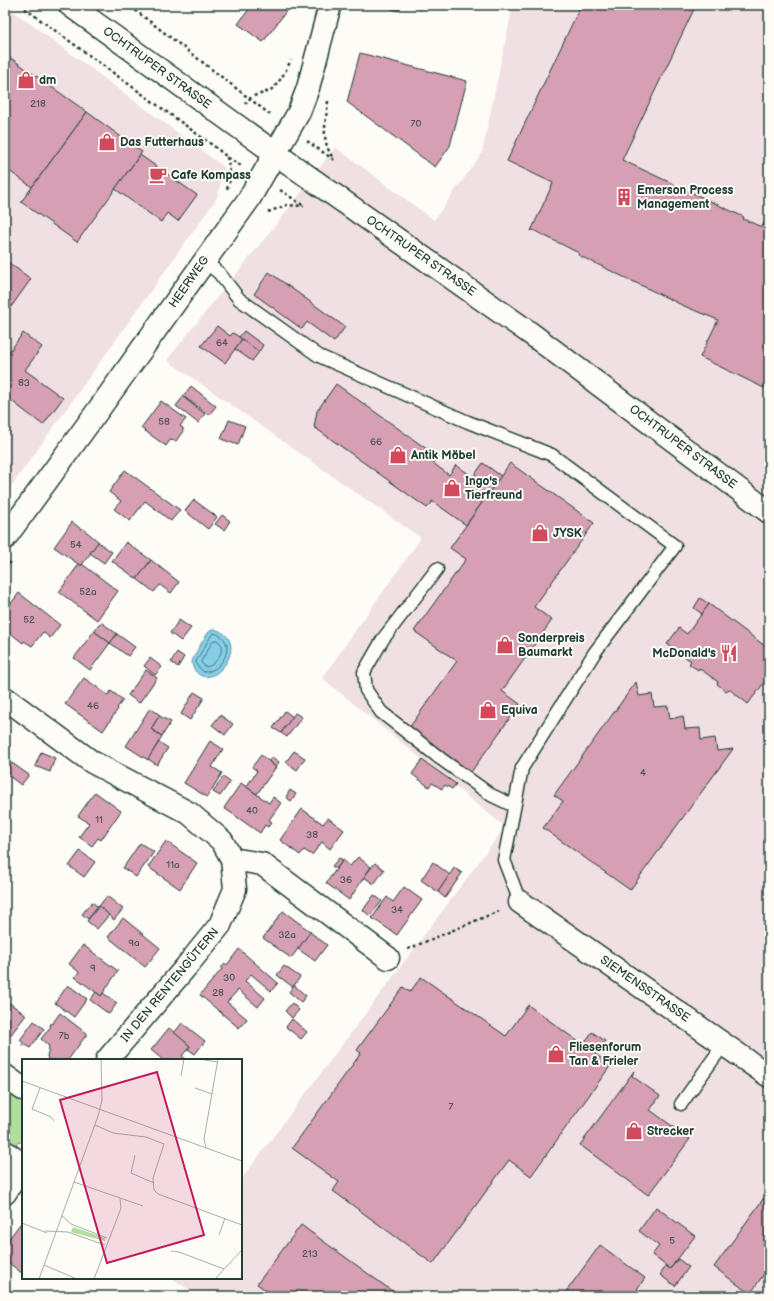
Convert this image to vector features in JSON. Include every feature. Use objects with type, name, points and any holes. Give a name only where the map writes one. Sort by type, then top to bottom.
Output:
[{"type":"street","name":"OCHTRUPER STRASSE","points":[[70,5],[276,154],[530,333],[769,512]]},
{"type":"street","name":"HEERWEG","points":[[5,538],[249,199],[299,112],[308,88],[330,5]]},
{"type":"street","name":"IN DEN RENTENGÜTERN","points":[[5,698],[92,762],[189,813],[222,841],[232,859],[235,889],[220,925],[186,968],[108,1059]]},
{"type":"street","points":[[232,859],[262,864],[388,958]]},
{"type":"street","name":"SIEMENSSTRASSE","points":[[520,902],[769,1076]]},
{"type":"street","points":[[5,1076],[22,1088]]},
{"type":"street","points":[[5,1152],[22,1164]]},
{"type":"street","points":[[5,1193],[22,1167]]},
{"type":"lane","points":[[204,261],[219,273],[239,299],[319,356],[468,422],[552,455],[675,546],[596,652],[522,768],[504,860],[520,902]]},
{"type":"lane","points":[[438,569],[383,639],[364,672],[366,690],[381,712],[435,755],[491,795],[514,806]]},
{"type":"lane","points":[[681,1104],[724,1044]]},
{"type":"path","points":[[20,5],[227,157]]},
{"type":"path","points":[[124,5],[135,10],[249,97],[270,90],[285,74],[293,54]]},
{"type":"path","points":[[388,958],[520,902]]},
{"type":"shaded area","points":[[5,5],[224,167],[217,198],[5,495]]},
{"type":"shaded area","points":[[513,5],[769,5],[769,1296],[198,1296],[173,1279],[242,1279],[242,1179],[505,827],[322,678],[421,538],[167,360],[294,202],[335,147],[434,220],[482,153]]},
{"type":"green space","points":[[5,1087],[22,1099],[22,1141],[15,1144],[5,1140]]},
{"type":"water","points":[[214,629],[225,634],[230,642],[231,650],[228,659],[217,673],[209,676],[202,676],[195,670],[192,662],[209,632]]},
{"type":"building","points":[[252,5],[291,5],[263,42],[238,24]]},
{"type":"building","points":[[379,5],[401,5],[399,11]]},
{"type":"building","points":[[407,5],[422,5],[421,9]]},
{"type":"building","name":"Emerson Process Management","points":[[581,5],[696,5],[622,160],[744,217],[743,219],[762,227],[769,212],[769,377],[764,388],[700,357],[718,320],[684,306],[578,255],[579,253],[533,230],[531,231],[553,183],[507,161]]},
{"type":"building","points":[[360,53],[467,81],[450,146],[435,167],[347,102]]},
{"type":"building","points":[[5,54],[87,112],[32,187],[5,168]]},
{"type":"building","points":[[87,112],[142,152],[77,242],[21,202]]},
{"type":"building","points":[[140,155],[197,195],[178,221],[167,213],[161,222],[115,189]]},
{"type":"building","points":[[5,260],[31,279],[11,307],[5,302]]},
{"type":"building","points":[[269,272],[345,327],[334,342],[307,322],[302,329],[254,294]]},
{"type":"building","points":[[217,326],[230,336],[233,333],[242,339],[225,363],[201,346]]},
{"type":"building","points":[[244,331],[263,345],[259,352],[239,337]]},
{"type":"building","points":[[23,333],[42,347],[25,370],[63,398],[43,425],[5,396],[5,358]]},
{"type":"building","points":[[242,339],[259,352],[252,361],[235,349]]},
{"type":"building","points":[[336,384],[438,457],[433,463],[449,475],[456,465],[473,477],[483,463],[501,476],[466,525],[432,501],[427,508],[314,427],[317,411]]},
{"type":"building","points":[[191,386],[216,406],[209,415],[183,396]]},
{"type":"building","points":[[183,397],[205,414],[198,423],[176,406]]},
{"type":"building","points":[[161,401],[186,419],[180,426],[183,428],[183,431],[176,441],[170,440],[166,446],[141,428]]},
{"type":"building","points":[[229,420],[245,426],[238,445],[221,439]]},
{"type":"building","points":[[510,463],[594,523],[534,607],[552,620],[502,691],[520,704],[471,772],[409,728],[457,661],[414,631],[466,559],[450,548]]},
{"type":"building","points":[[125,470],[180,510],[171,521],[145,501],[130,521],[114,509],[121,501],[109,492]]},
{"type":"building","points":[[194,500],[217,517],[208,529],[185,511]]},
{"type":"building","points":[[222,515],[230,521],[224,530],[215,524]]},
{"type":"building","points":[[72,522],[99,542],[81,566],[54,547]]},
{"type":"building","points":[[98,542],[112,552],[104,563],[90,553]]},
{"type":"building","points":[[126,542],[151,560],[137,579],[112,561]]},
{"type":"building","points":[[151,560],[179,582],[171,593],[160,585],[154,592],[137,579]]},
{"type":"building","points":[[79,564],[81,566],[82,564],[118,591],[97,620],[59,592]]},
{"type":"building","points":[[19,593],[60,625],[50,638],[43,632],[32,646],[24,641],[23,643],[5,629],[5,611]]},
{"type":"building","points":[[700,598],[709,604],[702,614],[694,608]]},
{"type":"building","points":[[709,604],[769,649],[769,676],[748,704],[729,689],[726,691],[717,684],[718,682],[699,668],[698,670],[689,664],[691,661],[667,644],[679,628],[687,634]]},
{"type":"building","points":[[179,620],[191,628],[181,641],[170,633]]},
{"type":"building","points":[[101,622],[117,634],[110,643],[94,631]]},
{"type":"building","points":[[94,631],[110,643],[90,670],[74,658]]},
{"type":"building","points":[[117,634],[135,647],[128,656],[110,643]]},
{"type":"building","points":[[177,652],[184,657],[178,667],[171,662]]},
{"type":"building","points":[[150,658],[162,667],[155,675],[144,666]]},
{"type":"building","points":[[146,670],[157,678],[139,703],[128,695]]},
{"type":"building","points":[[84,678],[108,695],[111,691],[123,700],[103,731],[65,704]]},
{"type":"building","points":[[636,682],[639,696],[652,694],[654,707],[668,706],[670,719],[683,716],[685,729],[700,728],[701,740],[715,738],[717,751],[733,749],[630,890],[543,828],[563,801],[554,795]]},
{"type":"building","points":[[194,692],[204,698],[190,720],[181,714]]},
{"type":"building","points":[[150,708],[160,715],[151,729],[162,736],[148,760],[126,746]]},
{"type":"building","points":[[285,711],[293,717],[281,733],[273,728]]},
{"type":"building","points":[[295,713],[302,717],[287,737],[281,733]]},
{"type":"building","points":[[220,715],[233,724],[225,735],[212,725]]},
{"type":"building","points":[[159,716],[171,722],[162,736],[151,729]]},
{"type":"building","points":[[210,741],[223,749],[212,767],[222,773],[207,797],[184,783]]},
{"type":"building","points":[[159,742],[168,748],[157,765],[148,759]]},
{"type":"building","points":[[294,751],[305,758],[297,770],[286,762]]},
{"type":"building","points":[[41,752],[55,758],[50,772],[35,766]]},
{"type":"building","points":[[261,755],[276,767],[257,794],[246,787],[257,771],[252,767]]},
{"type":"building","points":[[272,757],[279,762],[276,767],[269,761]]},
{"type":"building","points":[[422,760],[456,784],[452,789],[445,785],[442,789],[432,783],[429,787],[412,774]]},
{"type":"building","points":[[12,763],[29,775],[21,785],[5,773]]},
{"type":"building","points":[[223,777],[230,782],[220,796],[213,792]]},
{"type":"building","points":[[241,783],[269,803],[273,797],[281,803],[269,820],[272,822],[268,827],[265,825],[260,833],[224,808]]},
{"type":"building","points":[[290,790],[296,794],[291,801],[286,797]]},
{"type":"building","points":[[95,792],[121,811],[101,840],[98,838],[92,846],[79,837],[89,823],[78,816]]},
{"type":"building","points":[[302,809],[323,824],[328,818],[344,830],[330,849],[322,842],[312,855],[304,850],[300,855],[280,840]]},
{"type":"building","points":[[166,841],[197,863],[180,889],[148,867]]},
{"type":"building","points":[[140,843],[154,852],[136,877],[123,868]]},
{"type":"building","points":[[80,851],[95,862],[84,877],[69,866]]},
{"type":"building","points":[[358,857],[371,867],[349,900],[326,883],[343,860],[350,866]]},
{"type":"building","points":[[339,858],[343,860],[336,869],[332,866]]},
{"type":"building","points":[[433,862],[450,875],[438,892],[421,880]]},
{"type":"building","points":[[375,863],[384,870],[374,884],[364,877]]},
{"type":"building","points":[[454,868],[462,873],[445,898],[438,892]]},
{"type":"building","points":[[404,887],[422,900],[397,935],[372,918],[387,897],[393,902]]},
{"type":"building","points":[[374,895],[382,901],[370,916],[363,910]]},
{"type":"building","points":[[107,896],[123,909],[114,920],[99,906]]},
{"type":"building","points":[[92,902],[98,907],[88,919],[82,914]]},
{"type":"building","points":[[99,906],[109,915],[97,929],[87,921]]},
{"type":"building","points":[[283,911],[311,932],[291,958],[263,938]]},
{"type":"building","points":[[123,918],[160,948],[145,967],[108,937]]},
{"type":"building","points":[[310,932],[327,945],[315,961],[298,949]]},
{"type":"building","points":[[83,945],[118,971],[101,996],[75,977],[79,972],[69,964]]},
{"type":"building","points":[[239,949],[278,983],[271,991],[251,974],[245,981],[265,998],[258,1007],[238,990],[227,1002],[247,1019],[239,1028],[200,995],[222,969],[221,968],[225,964],[227,965]]},
{"type":"building","points":[[284,966],[300,977],[293,987],[277,975]]},
{"type":"building","points":[[421,977],[506,1036],[528,1005],[583,1045],[592,1032],[605,1041],[595,1054],[611,1065],[531,1176],[509,1160],[433,1264],[333,1191],[339,1182],[292,1148],[361,1053],[357,1050],[403,987],[410,992]]},
{"type":"building","points":[[68,985],[87,999],[74,1017],[55,1003]]},
{"type":"building","points":[[294,985],[306,996],[301,1002],[289,992]]},
{"type":"building","points":[[96,992],[101,996],[103,993],[117,1003],[109,1014],[90,1000]]},
{"type":"building","points":[[5,1000],[26,1015],[6,1041],[5,1041]]},
{"type":"building","points":[[292,1003],[299,1010],[292,1018],[285,1011]]},
{"type":"building","points":[[60,1013],[87,1034],[69,1059],[48,1059],[48,1045],[41,1039],[51,1026],[51,1023],[52,1024]]},
{"type":"building","points":[[292,1019],[307,1032],[301,1039],[286,1027]]},
{"type":"building","points":[[34,1021],[44,1029],[30,1048],[26,1045],[23,1046],[23,1043],[20,1040]]},
{"type":"building","points":[[182,1023],[205,1041],[195,1054],[188,1049],[190,1046],[174,1033]]},
{"type":"building","points":[[169,1028],[190,1046],[182,1056],[186,1059],[162,1059],[151,1050]]},
{"type":"building","points":[[634,1071],[632,1076],[660,1096],[650,1110],[690,1139],[648,1195],[580,1145]]},
{"type":"building","points":[[769,1192],[769,1204],[763,1199]]},
{"type":"building","points":[[763,1199],[769,1204],[769,1267],[750,1294],[714,1267]]},
{"type":"building","points":[[656,1207],[695,1236],[670,1269],[652,1255],[659,1246],[639,1231]]},
{"type":"building","points":[[20,1224],[22,1225],[22,1273],[9,1263],[5,1269],[5,1244]]},
{"type":"building","points":[[301,1225],[399,1296],[274,1296],[257,1284]]},
{"type":"building","points":[[600,1245],[645,1278],[637,1289],[647,1296],[563,1296]]},
{"type":"building","points":[[678,1259],[689,1267],[675,1286],[660,1275],[666,1266],[670,1269]]},
{"type":"building","points":[[5,1288],[16,1296],[5,1296]]},
{"type":"place","name":"dm","points":[[26,80]]},
{"type":"place","name":"Das Futterhaus","points":[[107,142]]},
{"type":"place","name":"Cafe Kompass","points":[[158,175]]},
{"type":"place","name":"Emerson Process Management","points":[[624,197]]},
{"type":"place","name":"Antik Möbel","points":[[398,455]]},
{"type":"place","name":"Ingo's Tierfreund","points":[[452,488]]},
{"type":"place","name":"JYSK","points":[[540,533]]},
{"type":"place","name":"Sonderpreis Baumarkt","points":[[505,645]]},
{"type":"place","name":"McDonald's","points":[[729,653]]},
{"type":"place","name":"Equiva","points":[[488,710]]},
{"type":"place","name":"Fliesenforum Tan & Frieler","points":[[556,1054]]},
{"type":"place","name":"Strecker","points":[[634,1131]]}]
